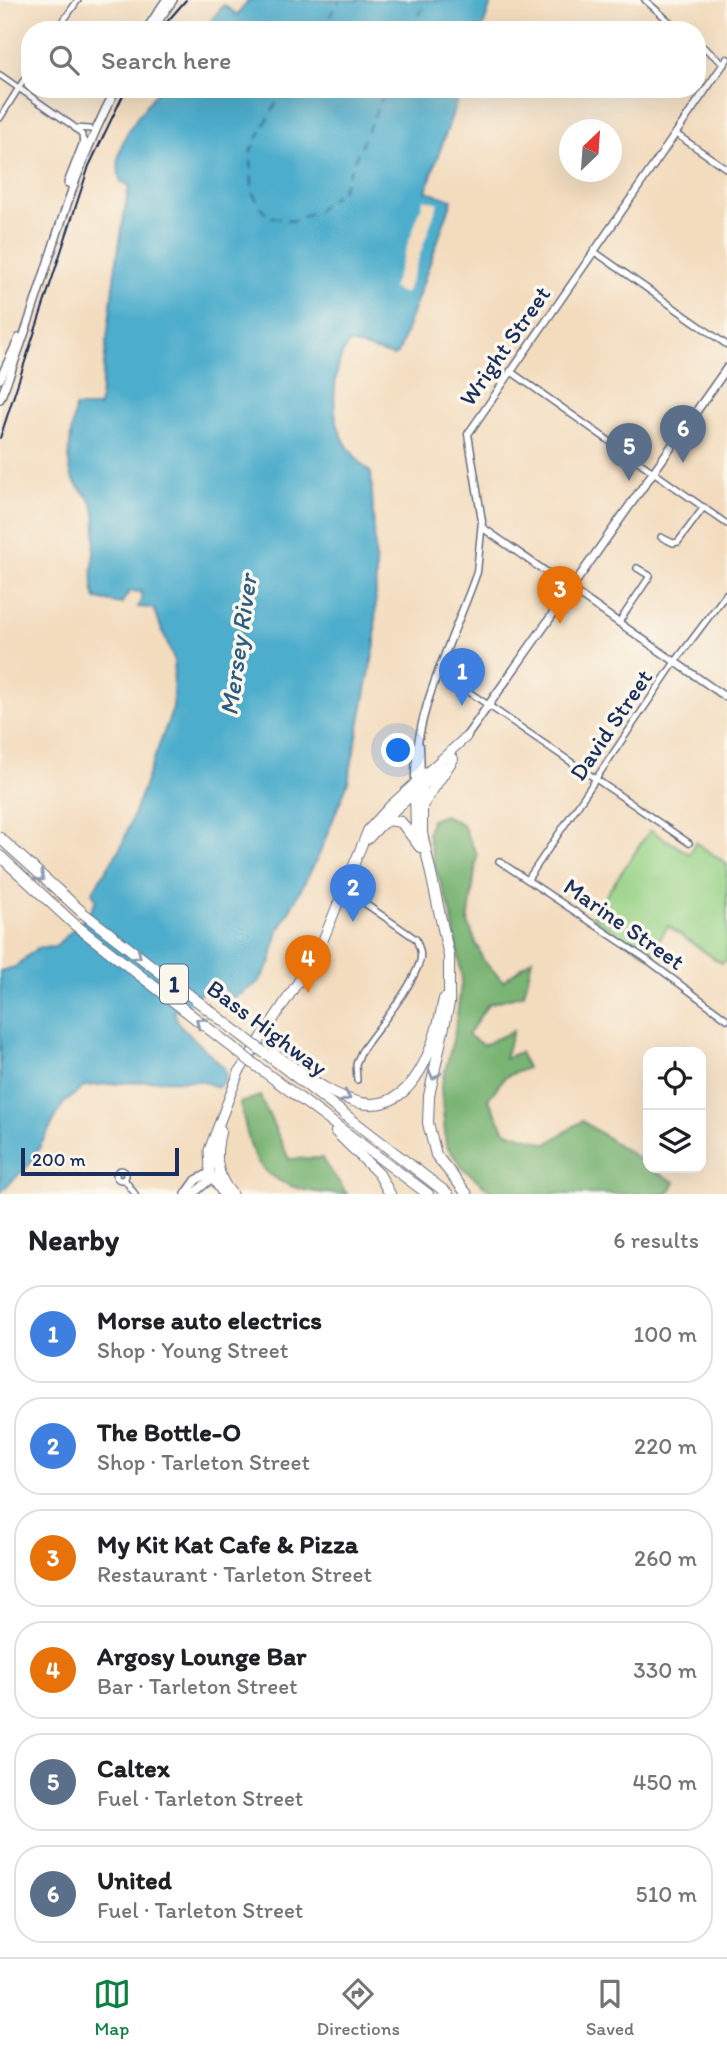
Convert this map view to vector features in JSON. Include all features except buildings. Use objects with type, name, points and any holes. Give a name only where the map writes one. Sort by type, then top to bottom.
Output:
[{"type":"highway","points":[[423,807],[466,737]]},
{"type":"highway","points":[[359,850],[466,737]]},
{"type":"highway","points":[[223,1194],[214,1175],[217,1146],[227,1105],[250,1052],[319,950],[359,850],[374,822],[453,759]]},
{"type":"highway","points":[[418,786],[423,807],[422,833],[428,868],[449,956],[449,1003],[429,1096],[428,1123],[436,1155],[467,1194]]},
{"type":"highway","points":[[418,786],[416,828],[428,868]]},
{"type":"highway","points":[[380,825],[388,820],[401,822],[420,847]]},
{"type":"highway","name":"Bass Highway","points":[[0,838],[83,913],[222,1021],[266,1051],[448,1194]]},
{"type":"highway","name":"Bass Highway","points":[[0,856],[74,924],[254,1064],[428,1194]]},
{"type":"highway","points":[[0,865],[74,924]]},
{"type":"highway","points":[[266,1051],[352,1100],[362,1103],[385,1102],[404,1092],[418,1074],[439,1024],[445,979],[440,912]]},
{"type":"highway","points":[[293,1093],[355,1148],[379,1174],[390,1194]]},
{"type":"highway","points":[[214,1175],[232,1194]]},
{"type":"main road","points":[[152,21],[166,0]]},
{"type":"main road","points":[[158,21],[173,0]]},
{"type":"main road","points":[[0,379],[27,313],[83,145],[109,98]]},
{"type":"main road","points":[[0,399],[80,163],[110,98]]},
{"type":"main road","points":[[466,737],[727,368]]},
{"type":"main road","points":[[186,1194],[196,1180],[214,1175]]},
{"type":"main road","points":[[193,1194],[214,1175]]},
{"type":"street","points":[[63,21],[78,0]]},
{"type":"street","points":[[645,0],[669,21]]},
{"type":"street","points":[[706,48],[726,62]]},
{"type":"street","name":"Wright Street","points":[[706,91],[726,62]]},
{"type":"street","points":[[0,75],[21,90]]},
{"type":"street","points":[[0,118],[21,84]]},
{"type":"street","points":[[32,98],[72,126],[83,137],[83,145]]},
{"type":"street","name":"Wright Street","points":[[418,786],[420,733],[477,572],[482,528],[468,434],[701,98]]},
{"type":"street","points":[[72,126],[90,129]]},
{"type":"street","points":[[676,134],[727,169]]},
{"type":"street","points":[[595,252],[727,345]]},
{"type":"street","points":[[510,371],[727,524]]},
{"type":"street","points":[[661,537],[673,543],[678,542],[704,508]]},
{"type":"street","points":[[482,528],[727,698]]},
{"type":"street","points":[[619,622],[650,576],[637,568]]},
{"type":"street","name":"David Street","points":[[528,879],[675,662],[727,593]]},
{"type":"street","points":[[453,681],[689,843]]},
{"type":"street","name":"Marine Street","points":[[499,861],[646,959],[727,1019]]},
{"type":"street","points":[[344,889],[416,939],[421,959],[361,1052],[356,1064],[357,1080]]},
{"type":"street","points":[[124,1179],[135,1194]]},
{"type":"green space","points":[[444,815],[462,824],[477,855],[468,923],[483,960],[503,981],[532,959],[524,994],[488,1004],[468,1035],[483,1045],[513,1031],[505,1058],[520,1052],[527,1068],[505,1077],[488,1099],[505,1131],[547,1144],[582,1121],[643,1162],[643,1173],[658,1173],[675,1182],[668,1194],[494,1194],[463,1168],[446,1145],[441,1088],[455,1031],[462,978],[451,912],[435,867],[428,834],[431,820]]},
{"type":"green space","points":[[650,830],[690,854],[695,842],[727,864],[727,960],[721,963],[668,926],[648,956],[592,916]]},
{"type":"green space","points":[[260,1096],[289,1159],[322,1158],[347,1194],[292,1187],[269,1174],[259,1164],[251,1146],[240,1103]]},
{"type":"water","points":[[249,0],[492,0],[485,21],[211,21],[224,5],[237,15]]},
{"type":"water","name":"Mersey River","points":[[152,98],[458,98],[426,191],[452,200],[398,354],[393,356],[350,343],[343,352],[338,368],[334,402],[339,428],[351,451],[371,473],[376,569],[375,645],[348,782],[318,857],[277,934],[271,962],[258,983],[234,998],[219,985],[209,985],[187,1005],[174,1011],[178,1023],[224,1068],[226,1078],[218,1087],[201,1081],[160,1080],[85,1086],[63,1104],[31,1163],[0,1193],[0,971],[15,967],[37,948],[55,947],[93,907],[96,899],[92,892],[122,845],[173,708],[174,659],[153,608],[138,607],[142,598],[141,592],[130,591],[121,604],[96,599],[93,578],[96,534],[94,507],[72,477],[69,461],[75,407],[99,407],[115,271],[129,185],[121,182],[119,156],[122,144]]},
{"type":"pier","points":[[424,199],[438,203],[406,294],[392,289]]},
{"type":"ferry route","points":[[327,21],[340,0]]},
{"type":"ferry route","points":[[416,21],[427,0]]},
{"type":"ferry route","points":[[279,98],[251,150],[252,192],[267,216],[293,221],[318,210],[342,189],[382,98]]},
{"type":"railway","points":[[168,21],[186,0]]},
{"type":"railway","points":[[0,438],[89,166],[122,98]]},
{"type":"place","name":"United","points":[[683,463]]},
{"type":"place","name":"Caltex","points":[[629,481]]},
{"type":"place","name":"My Kit Kat Cafe & Pizza","points":[[560,624]]},
{"type":"place","name":"Morse auto electrics","points":[[462,706]]},
{"type":"place","name":"The Bottle-O","points":[[353,922]]},
{"type":"place","name":"Argosy Lounge Bar","points":[[308,993]]}]
